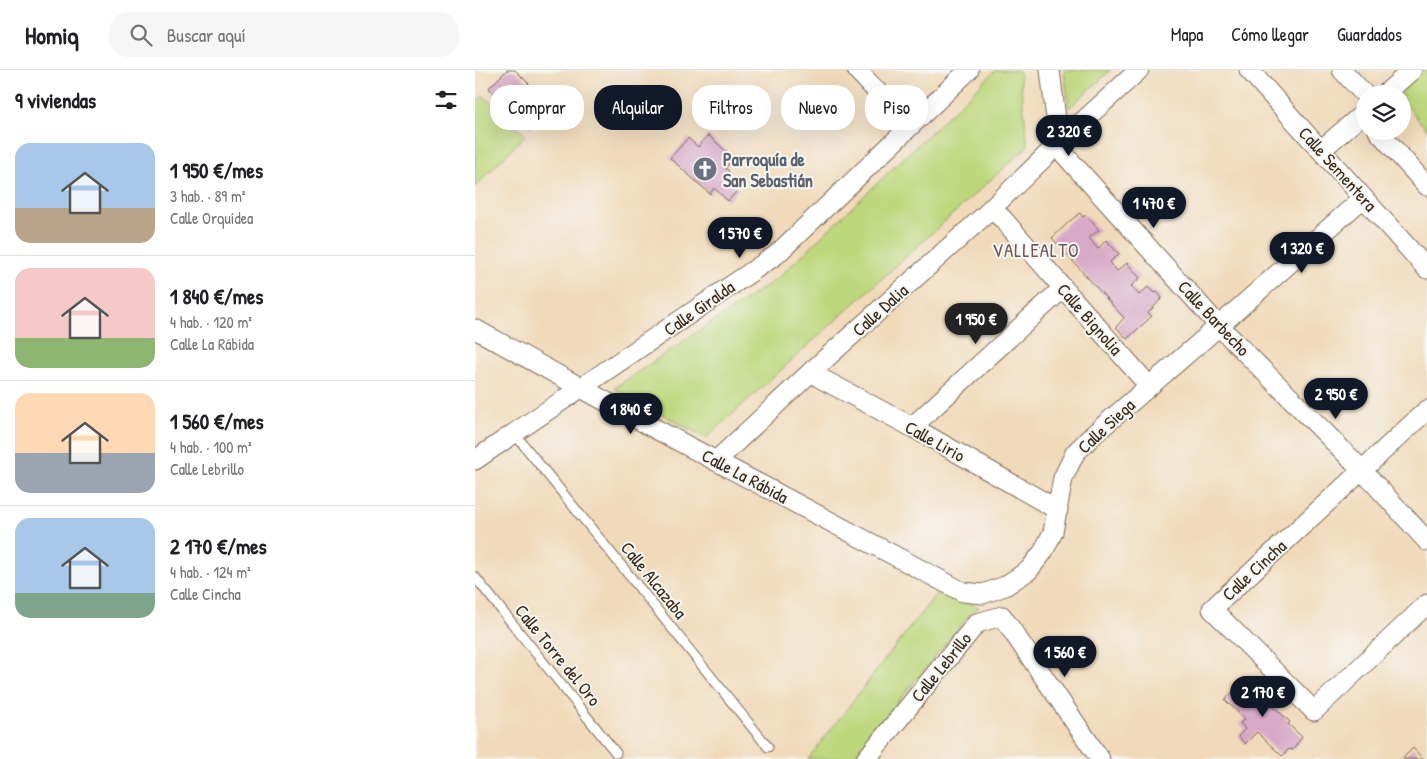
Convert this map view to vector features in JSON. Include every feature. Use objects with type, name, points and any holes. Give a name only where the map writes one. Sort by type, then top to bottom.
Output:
[{"type":"street","points":[[857,70],[871,85]]},
{"type":"street","name":"Calle Giralda","points":[[928,108],[969,70]]},
{"type":"street","name":"Calle Barbecho","points":[[1049,70],[1059,143],[1064,154],[1219,326],[1362,470],[1427,541]]},
{"type":"street","name":"Calle Dalia","points":[[716,461],[813,370],[990,210],[1059,143],[1139,70]]},
{"type":"street","name":"Calle Sementera","points":[[1249,70],[1427,269]]},
{"type":"street","points":[[1342,70],[1356,95]]},
{"type":"street","points":[[1395,85],[1412,70]]},
{"type":"street","points":[[1321,150],[1356,117]]},
{"type":"street","name":"Calle Giralda","points":[[475,460],[776,255],[905,130]]},
{"type":"street","points":[[1386,140],[1427,186]]},
{"type":"street","name":"Calle Siega","points":[[963,592],[983,594],[1005,586],[1029,570],[1043,552],[1053,532],[1063,478],[1075,453],[1093,435],[1363,198]]},
{"type":"street","name":"Calle Bignolia","points":[[990,210],[1002,218],[1149,386]]},
{"type":"street","points":[[912,427],[1063,288]]},
{"type":"street","name":"Calle La Rábida","points":[[475,329],[716,461],[963,592]]},
{"type":"street","name":"Calle Lirio","points":[[813,370],[819,378],[912,427],[1058,510]]},
{"type":"street","name":"Calle Cincha","points":[[1427,410],[1212,609],[1314,711],[1427,604]]},
{"type":"street","name":"Calle Lebrillo","points":[[867,759],[977,623],[1002,616],[1090,754]]},
{"type":"lane","name":"Calle Alcazaba","points":[[514,433],[768,747]]},
{"type":"lane","name":"Calle Torre del Oro","points":[[475,577],[616,753]]},
{"type":"green space","points":[[996,70],[1019,70],[1028,146],[706,438],[614,388],[778,278]]},
{"type":"green space","points":[[1064,70],[1111,70],[1069,108]]},
{"type":"green space","points":[[1412,70],[1427,70],[1427,130],[1411,111],[1411,85],[1403,85]]},
{"type":"green space","points":[[483,95],[490,102],[490,130],[520,130],[525,135],[475,187],[475,103]]},
{"type":"green space","points":[[939,590],[979,607],[970,614],[851,759],[808,759]]},
{"type":"building","points":[[507,70],[515,70],[530,85],[492,85]]},
{"type":"building","name":"Parroquía de San Sebastián","points":[[708,135],[734,158],[725,168],[729,171],[724,177],[738,190],[728,201],[714,188],[710,194],[670,158],[688,138],[698,147]]},
{"type":"building","points":[[1080,213],[1083,217],[1086,215],[1099,230],[1089,238],[1098,249],[1106,240],[1119,254],[1110,262],[1117,271],[1127,263],[1140,278],[1131,286],[1139,295],[1148,287],[1154,293],[1157,292],[1162,298],[1148,313],[1152,316],[1127,339],[1116,327],[1124,318],[1052,238]]},
{"type":"building","points":[[1244,680],[1262,699],[1276,686],[1281,692],[1270,703],[1290,722],[1288,724],[1302,737],[1293,750],[1289,749],[1282,756],[1257,732],[1245,744],[1238,736],[1245,729],[1240,723],[1245,719],[1225,700]]},
{"type":"building","points":[[1413,748],[1423,759],[1402,759]]},
{"type":"place","name":"Parroquía de San Sebastián","points":[[705,169]]},
{"type":"district","name":"VALLEALTO","points":[[1036,250]]}]
